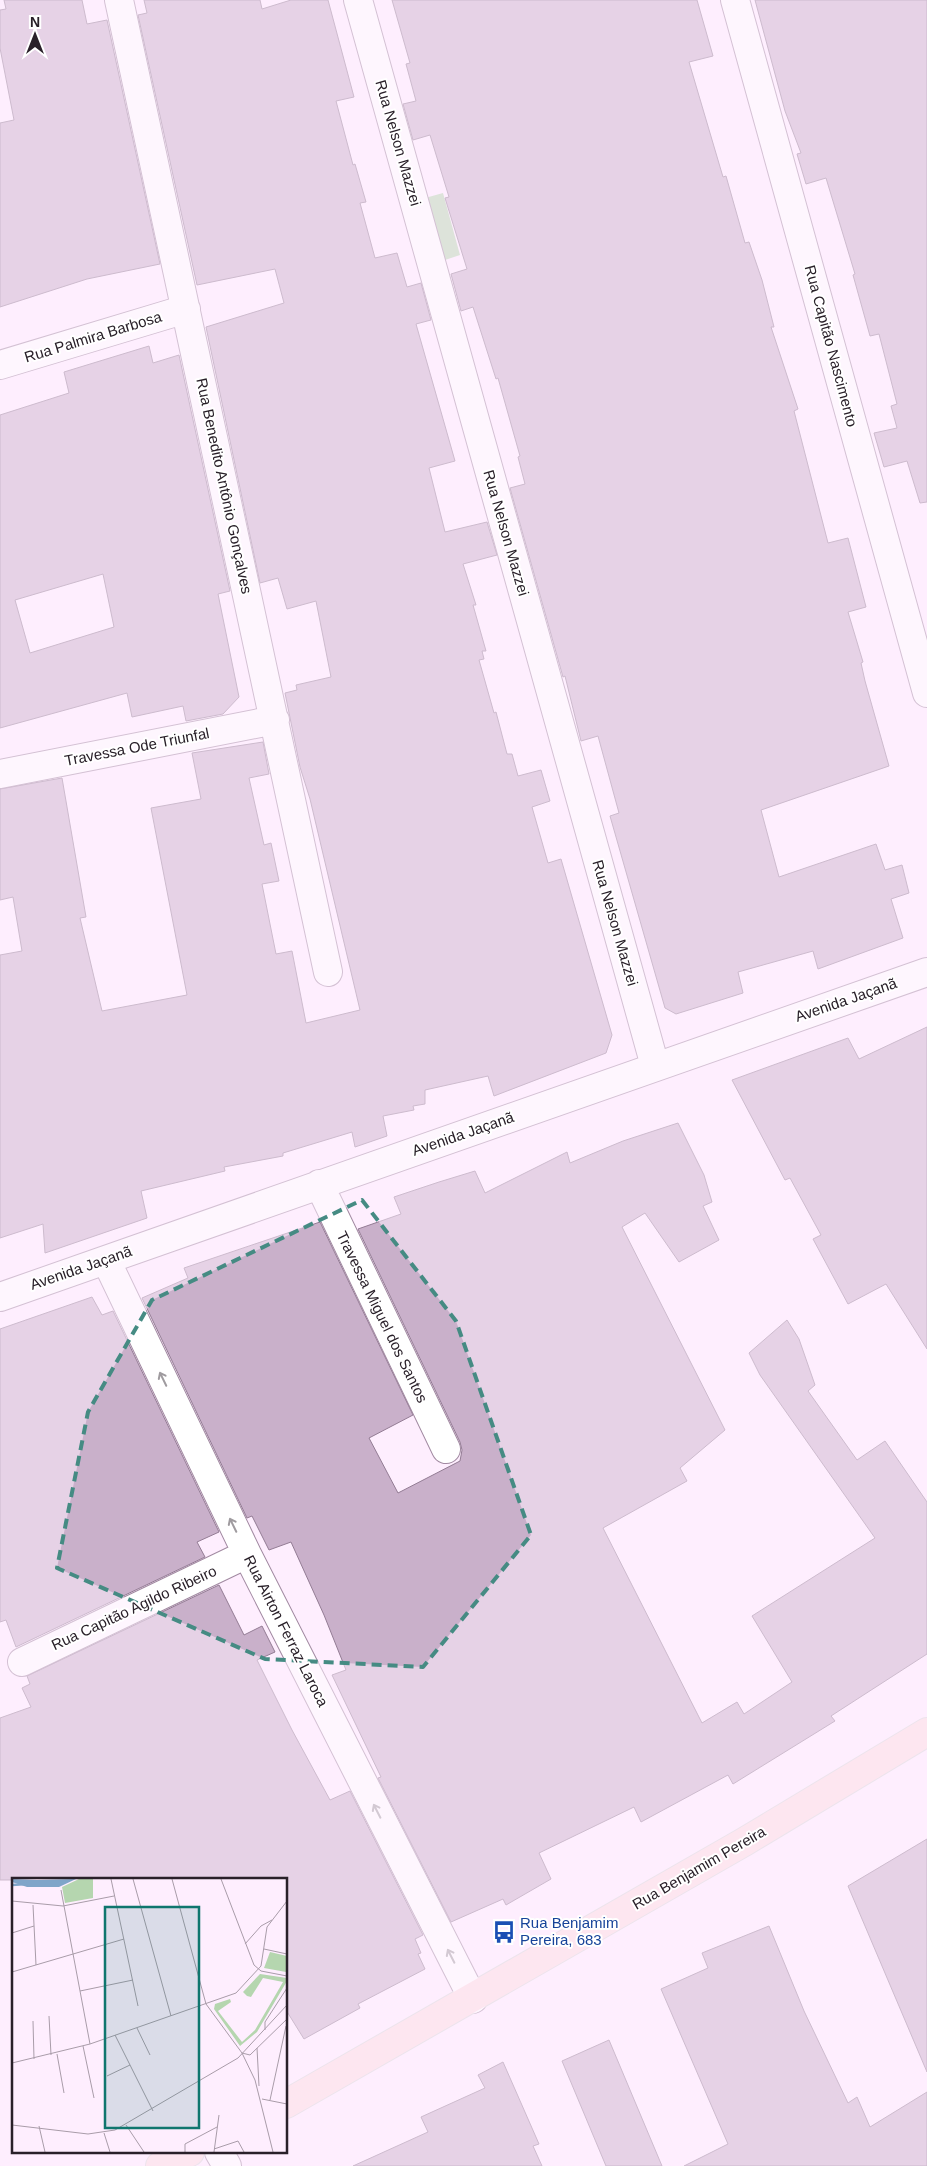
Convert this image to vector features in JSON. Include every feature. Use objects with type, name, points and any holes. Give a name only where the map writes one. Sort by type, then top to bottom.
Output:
[{"type":"main road","name":"Rua Benjamim Pereira","points":[[288,2103],[473,1999],[744,1842],[927,1732]]},
{"type":"main road","points":[[160,2166],[186,2154]]},
{"type":"street","name":"Rua Benedito Antônio Gonçalves","points":[[119,0],[328,972]]},
{"type":"street","name":"Rua Nelson Mazzei","points":[[358,0],[655,1066]]},
{"type":"street","name":"Rua Capitão Nascimento","points":[[735,0],[927,693]]},
{"type":"street","name":"Rua Palmira Barbosa","points":[[0,365],[186,309]]},
{"type":"street","name":"Travessa Ode Triunfal","points":[[0,774],[275,720]]},
{"type":"street","name":"Avenida Jaçanã","points":[[0,1297],[927,972]]},
{"type":"street","name":"Travessa Miguel dos Santos","points":[[319,1184],[446,1449]]},
{"type":"street","name":"Rua Airton Ferraz Laroca","points":[[106,1260],[247,1554],[473,1999]]},
{"type":"street","name":"Rua Capitão Agildo Ribeiro","points":[[22,1662],[247,1554]]},
{"type":"street","points":[[220,2154],[227,2166]]},
{"type":"highlighted area","points":[[362,1200],[456,1321],[531,1535],[423,1667],[265,1659],[57,1568],[88,1412],[152,1300]]},
{"type":"green space","points":[[443,193],[460,255],[436,263],[418,200]]},
{"type":"building","points":[[4,0],[82,0],[87,24],[107,20],[160,264],[87,279],[0,307],[0,123],[14,120],[0,48],[0,10],[6,9]]},
{"type":"building","points":[[144,0],[260,0],[262,9],[291,0],[328,0],[354,97],[336,101],[353,165],[355,164],[366,202],[360,203],[375,258],[397,253],[407,287],[421,283],[431,320],[416,324],[455,461],[429,468],[445,532],[487,522],[497,555],[463,564],[476,605],[473,605],[486,651],[482,651],[484,659],[479,660],[507,754],[512,754],[518,776],[541,770],[550,801],[532,807],[548,863],[561,859],[612,1035],[606,1053],[494,1096],[488,1076],[425,1090],[425,1104],[413,1106],[414,1110],[383,1116],[387,1136],[355,1147],[352,1132],[283,1153],[283,1156],[224,1167],[225,1171],[141,1191],[147,1218],[45,1253],[43,1224],[0,1238],[0,955],[22,951],[13,897],[0,900],[0,789],[62,778],[86,917],[80,918],[102,1011],[187,995],[151,808],[201,799],[192,753],[263,742],[269,774],[249,778],[264,845],[271,843],[279,881],[262,884],[276,954],[292,951],[306,1023],[360,1010],[310,799],[300,767],[285,693],[297,690],[296,685],[331,677],[316,601],[287,609],[278,578],[260,583],[206,327],[284,303],[275,269],[197,285],[138,15],[147,13]]},
{"type":"building","points":[[392,0],[697,0],[713,56],[689,62],[723,177],[726,176],[745,243],[749,242],[762,280],[774,327],[771,327],[798,409],[794,411],[828,543],[848,538],[866,607],[848,612],[863,662],[861,663],[865,681],[889,766],[761,810],[779,877],[876,844],[885,870],[902,865],[909,893],[891,899],[903,938],[818,969],[813,951],[738,972],[743,993],[676,1014],[665,1008],[610,816],[619,813],[598,736],[581,741],[565,676],[563,677],[510,488],[525,484],[518,457],[520,456],[498,378],[496,379],[473,307],[461,311],[451,274],[467,269],[445,198],[449,197],[430,135],[413,140],[403,104],[416,101],[406,64],[410,63]]},
{"type":"building","points":[[755,0],[927,0],[927,502],[920,503],[907,461],[884,467],[874,433],[897,428],[891,406],[897,404],[879,334],[870,336],[853,275],[855,274],[826,178],[806,184],[797,154],[801,153],[785,111]]},
{"type":"building","points":[[149,346],[153,363],[179,355],[230,591],[218,594],[239,697],[223,714],[186,721],[183,706],[132,717],[127,693],[0,728],[0,415],[69,393],[64,372]],"holes":[[[103,574],[114,627],[30,653],[15,600]]]},
{"type":"building","points":[[927,1027],[927,1349],[886,1284],[848,1304],[813,1239],[821,1235],[790,1178],[785,1180],[732,1080],[848,1038],[859,1059]]},
{"type":"building","points":[[678,1123],[704,1175],[712,1202],[703,1206],[719,1240],[679,1262],[645,1213],[622,1227],[725,1430],[680,1468],[687,1481],[603,1528],[702,1723],[737,1702],[744,1714],[792,1682],[752,1616],[875,1538],[760,1375],[749,1353],[787,1320],[799,1339],[815,1385],[808,1391],[857,1460],[885,1441],[927,1502],[927,1654],[831,1716],[835,1721],[733,1784],[728,1775],[641,1822],[634,1807],[539,1853],[551,1879],[506,1905],[503,1899],[451,1922],[378,1778],[381,1777],[332,1675],[346,1670],[324,1615],[291,1542],[269,1550],[252,1516],[247,1518],[142,1298],[188,1278],[184,1268],[320,1222],[413,1415],[369,1438],[398,1493],[460,1461],[462,1450],[460,1442],[358,1229],[401,1214],[394,1197],[439,1182],[475,1171],[485,1193],[567,1152],[570,1163],[623,1141]]},
{"type":"building","points":[[92,1297],[102,1315],[113,1311],[219,1532],[197,1542],[205,1557],[16,1647],[6,1620],[0,1622],[0,1329]]},
{"type":"building","points":[[219,1585],[244,1635],[262,1626],[275,1652],[257,1660],[330,1800],[350,1791],[423,1935],[415,1939],[421,1953],[418,1954],[425,1969],[358,2004],[360,2008],[304,2039],[288,2013],[288,1878],[12,1878],[12,1880],[0,1880],[0,1718],[31,1707],[22,1688],[30,1684],[27,1676]]},
{"type":"building","points":[[927,1839],[927,2072],[848,1886]]},
{"type":"building","points":[[769,1926],[804,2011],[848,2103],[857,2097],[870,2127],[927,2092],[927,2166],[684,2166],[728,2144],[661,1989],[708,1968],[702,1953]]},
{"type":"building","points":[[609,2040],[662,2166],[606,2166],[562,2061]]},
{"type":"building","points":[[503,2062],[539,2144],[533,2146],[542,2166],[353,2166],[428,2132],[421,2117],[485,2088],[478,2075]]},
{"type":"place","name":"Rua Benjamim Pereira, 683","points":[[504,1932]]}]
